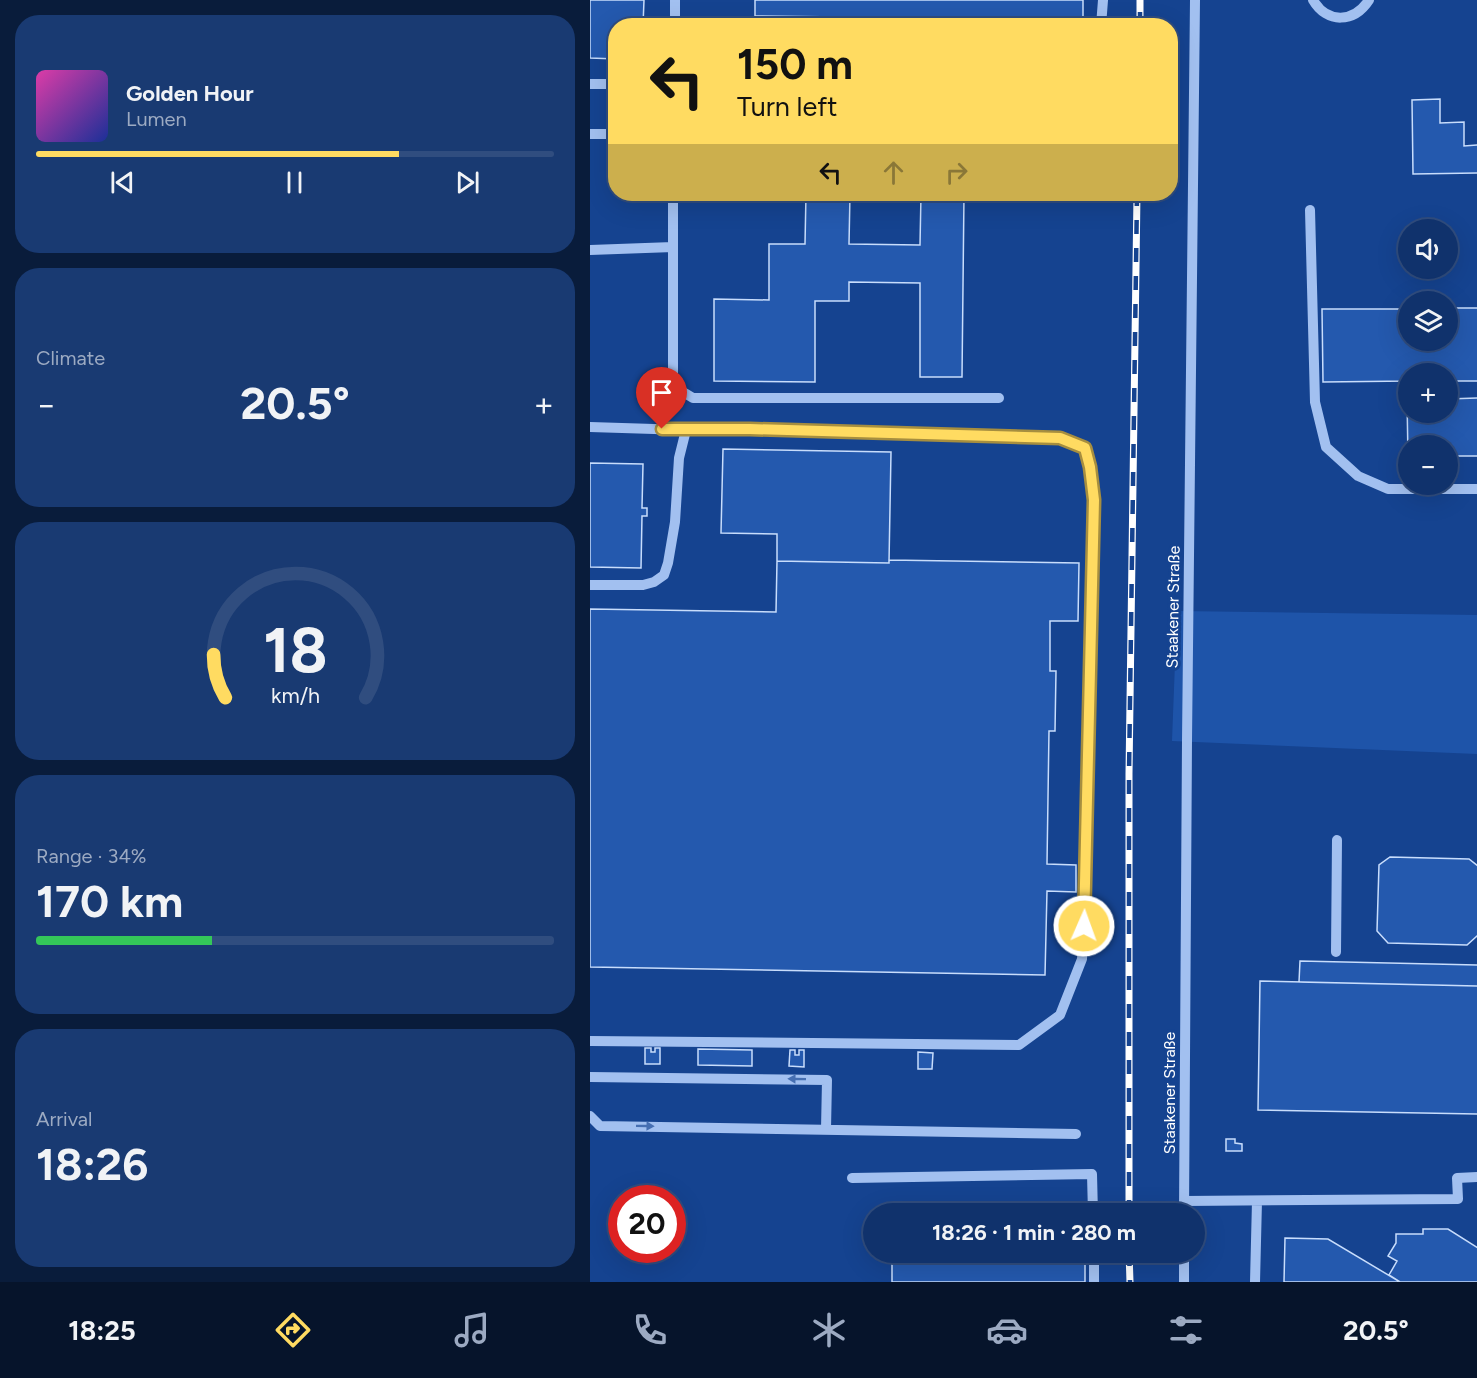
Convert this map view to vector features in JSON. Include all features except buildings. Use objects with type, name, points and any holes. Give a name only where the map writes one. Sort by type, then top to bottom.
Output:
[{"type":"street","points":[[675,0],[675,18]]},
{"type":"street","points":[[1102,18],[1103,0]]},
{"type":"street","name":"Staakener Straße","points":[[1184,1201],[1195,0]]},
{"type":"street","points":[[1313,0],[1321,11],[1340,18],[1355,15],[1369,0]]},
{"type":"street","points":[[590,84],[608,84]]},
{"type":"street","points":[[590,135],[608,134]]},
{"type":"street","points":[[673,201],[673,386],[693,398],[1000,398]]},
{"type":"street","points":[[1310,210],[1315,402],[1326,447],[1358,476],[1388,489],[1478,489]]},
{"type":"street","points":[[590,250],[673,247]]},
{"type":"street","points":[[590,428],[750,429],[1060,438],[1085,448],[1094,500],[1082,959],[1060,1015],[1019,1045],[590,1041]]},
{"type":"street","points":[[590,585],[643,585],[654,582],[664,575],[675,522],[678,458],[686,430]]},
{"type":"street","points":[[1336,952],[1337,840]]},
{"type":"street","points":[[590,1077],[827,1080],[826,1129]]},
{"type":"street","points":[[590,1116],[600,1126],[1076,1134]]},
{"type":"street","points":[[852,1178],[1092,1174],[1093,1203]]},
{"type":"street","points":[[1184,1201],[1458,1198],[1457,1178],[1478,1178]]},
{"type":"street","points":[[1255,1282],[1258,1201]]},
{"type":"street","points":[[1094,1263],[1094,1282]]},
{"type":"street","points":[[1184,1263],[1184,1282]]},
{"type":"shaded area","points":[[1177,611],[1477,615],[1477,754],[1172,741]]},
{"type":"railway","points":[[1140,0],[1140,18]]},
{"type":"railway","points":[[1129,1203],[1129,774],[1137,201]]},
{"type":"railway","points":[[1129,1263],[1130,1282]]},
{"type":"route","points":[[662,429],[750,429],[1060,438],[1085,448],[1094,500],[1084,926]]}]
